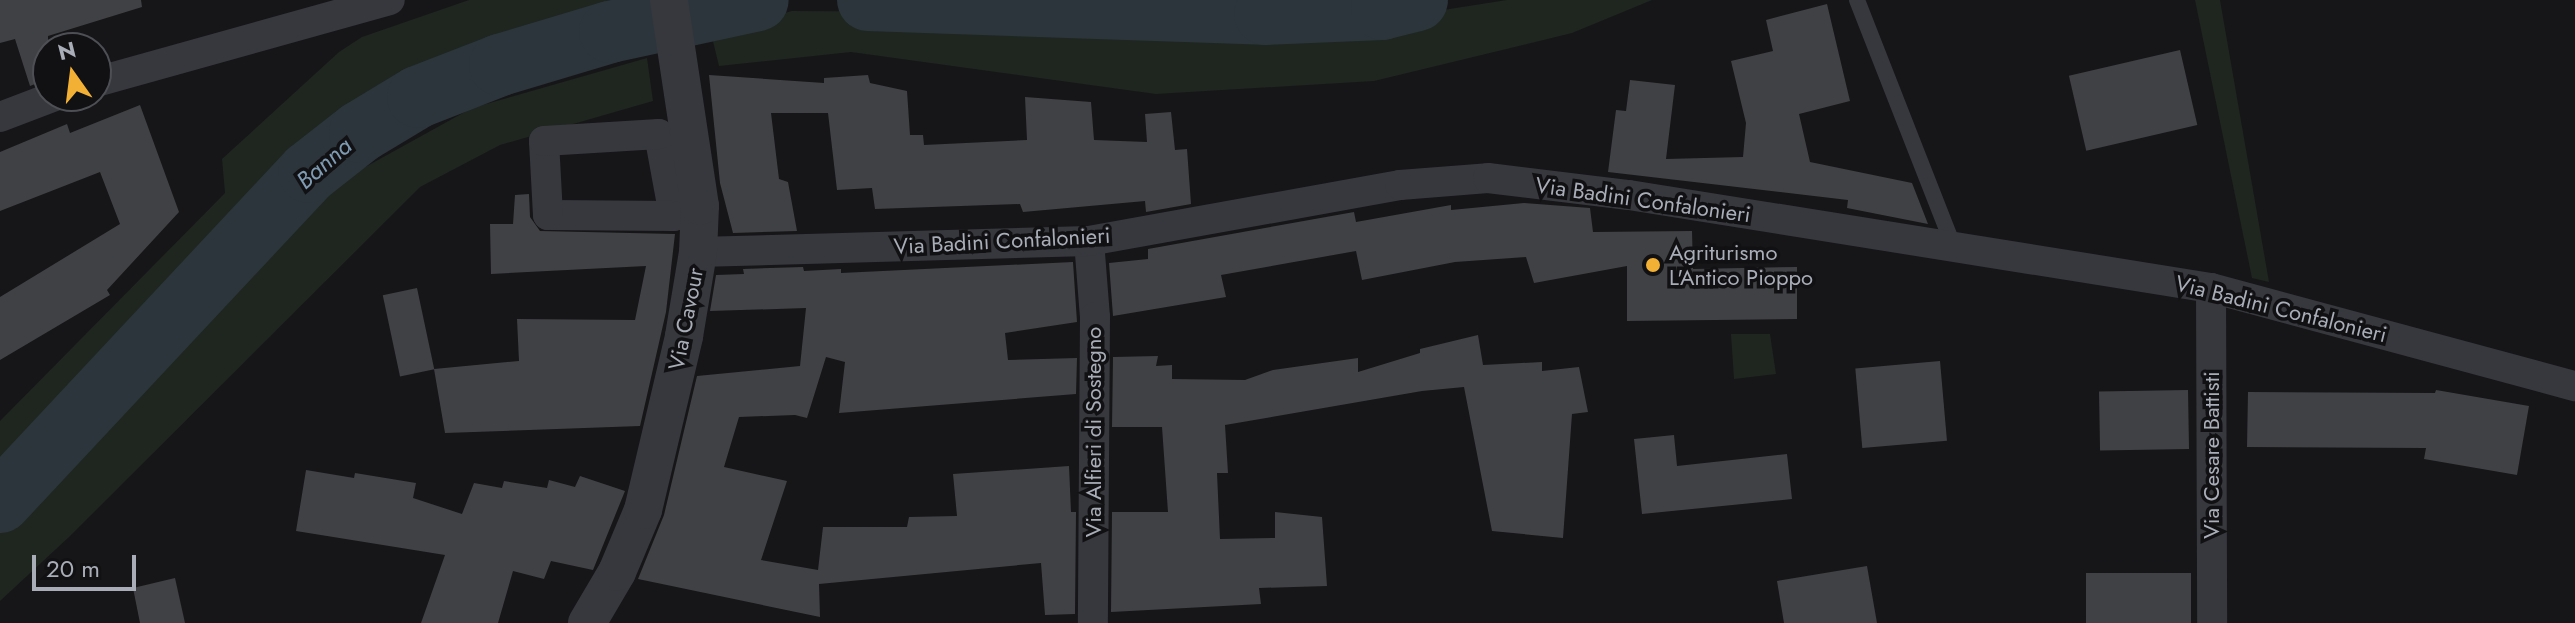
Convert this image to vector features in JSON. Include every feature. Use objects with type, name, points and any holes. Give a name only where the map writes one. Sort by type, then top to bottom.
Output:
[{"type":"street","points":[[112,78],[390,0]]},
{"type":"street","name":"Via Cavour","points":[[587,623],[617,572],[643,510],[684,336],[698,252],[700,206],[669,0]]},
{"type":"street","points":[[0,117],[32,105]]},
{"type":"street","points":[[659,134],[674,216],[548,215],[544,141],[659,134]]},
{"type":"street","name":"Via Badini Confalonieri","points":[[698,252],[1089,241],[1400,185],[1488,178],[1629,195],[2211,288],[2575,386]]},
{"type":"street","name":"Via Alfieri di Sostegno","points":[[1089,241],[1095,317],[1093,623]]},
{"type":"street","name":"Via Cesare Battisti","points":[[2211,288],[2212,623]]},
{"type":"lane","points":[[1857,0],[1954,248]]},
{"type":"shaded area","points":[[469,0],[640,0],[641,3],[371,91],[338,118],[251,220],[0,481],[0,421],[225,193],[222,159],[339,52],[362,37]]},
{"type":"shaded area","points":[[1507,0],[1652,0],[1572,33],[1374,81],[1156,94],[851,52],[719,66],[711,33],[792,11],[959,12],[1271,37]]},
{"type":"shaded area","points":[[2195,0],[2220,0],[2269,282],[2252,278]]},
{"type":"shaded area","points":[[647,58],[653,101],[500,145],[420,187],[69,537],[0,601],[0,522],[207,302],[340,181],[472,108]]},
{"type":"shaded area","points":[[1731,334],[1770,334],[1776,374],[1734,379]]},
{"type":"building","points":[[0,0],[141,0],[142,7],[61,32],[32,32],[30,86],[15,39],[0,43]]},
{"type":"building","points":[[1827,4],[1850,101],[1799,114],[1810,162],[1912,183],[1928,224],[1847,208],[1848,200],[1608,172],[1616,110],[1626,111],[1630,80],[1675,85],[1666,159],[1743,157],[1746,123],[1731,61],[1773,51],[1766,20]]},
{"type":"building","points":[[2180,50],[2197,125],[2086,151],[2069,76]]},
{"type":"building","points":[[709,75],[824,83],[824,78],[868,75],[870,83],[907,91],[910,135],[923,135],[924,145],[1027,140],[1025,97],[1091,102],[1094,140],[1147,142],[1145,114],[1171,112],[1175,150],[1187,149],[1191,204],[1146,212],[1145,201],[1023,212],[1020,204],[875,209],[872,188],[837,190],[828,113],[771,113],[779,179],[788,182],[797,231],[733,233],[720,183]]},
{"type":"building","points":[[140,105],[179,212],[107,290],[110,295],[0,360],[0,297],[120,224],[100,172],[0,211],[0,152],[67,124],[70,133]]},
{"type":"building","points":[[529,194],[530,217],[540,231],[675,234],[666,312],[640,426],[445,433],[434,369],[519,361],[517,319],[635,320],[646,266],[491,274],[490,224],[513,224],[515,195]]},
{"type":"building","points":[[1524,203],[1590,208],[1593,232],[1692,231],[1693,269],[1797,267],[1797,319],[1627,321],[1627,266],[1534,283],[1526,257],[1455,262],[1362,280],[1356,251],[1221,275],[1226,297],[1113,316],[1109,263],[1148,259],[1148,249],[1354,212],[1356,222],[1451,205],[1451,210]]},
{"type":"building","points":[[1073,262],[1077,322],[1005,333],[1008,360],[1077,358],[1076,394],[839,413],[845,362],[826,357],[807,418],[795,415],[739,417],[724,467],[787,481],[761,560],[818,570],[823,527],[907,527],[909,517],[957,516],[953,474],[1069,466],[1071,512],[1076,512],[1075,614],[1045,615],[1041,563],[819,584],[820,617],[638,579],[664,515],[697,376],[800,366],[806,308],[710,311],[716,275],[744,274],[743,269],[803,267],[804,271],[841,269],[841,273]]},
{"type":"building","points":[[417,288],[434,369],[400,376],[383,295]]},
{"type":"building","points":[[1478,335],[1483,365],[1542,362],[1542,371],[1579,367],[1588,412],[1572,414],[1563,538],[1492,531],[1464,387],[1422,391],[1225,425],[1228,473],[1217,473],[1220,539],[1275,538],[1275,512],[1322,517],[1327,586],[1259,588],[1261,604],[1111,612],[1112,512],[1168,512],[1162,427],[1112,427],[1113,357],[1158,356],[1156,366],[1172,365],[1172,379],[1245,380],[1273,370],[1358,358],[1358,372],[1420,353],[1420,349]]},
{"type":"building","points":[[1940,361],[1947,441],[1862,448],[1855,368]]},
{"type":"building","points":[[2188,390],[2189,449],[2100,451],[2099,392]]},
{"type":"building","points":[[2436,390],[2529,406],[2517,475],[2424,459],[2426,448],[2247,447],[2248,392],[2435,393]]},
{"type":"building","points":[[1674,435],[1677,466],[1787,454],[1792,499],[1642,514],[1634,439]]},
{"type":"building","points":[[306,470],[354,478],[355,473],[416,483],[413,498],[462,514],[474,483],[502,488],[504,481],[547,488],[549,480],[575,487],[580,476],[625,491],[593,570],[551,561],[544,579],[513,571],[498,623],[421,623],[445,555],[296,531]]},
{"type":"building","points":[[1867,566],[1877,623],[1784,623],[1777,581]]},
{"type":"building","points":[[2086,573],[2191,573],[2191,623],[2086,623]]},
{"type":"building","points":[[175,578],[185,623],[140,623],[133,588]]},
{"type":"waterway","name":"Banna","points":[[0,502],[309,172],[360,132],[418,97],[500,65],[610,32],[758,0]]},
{"type":"waterway","name":"Banna","points":[[868,0],[1265,14],[1382,9],[1417,0]]},
{"type":"place","name":"Agriturismo L'Antico Pioppo","points":[[1653,265]]}]
